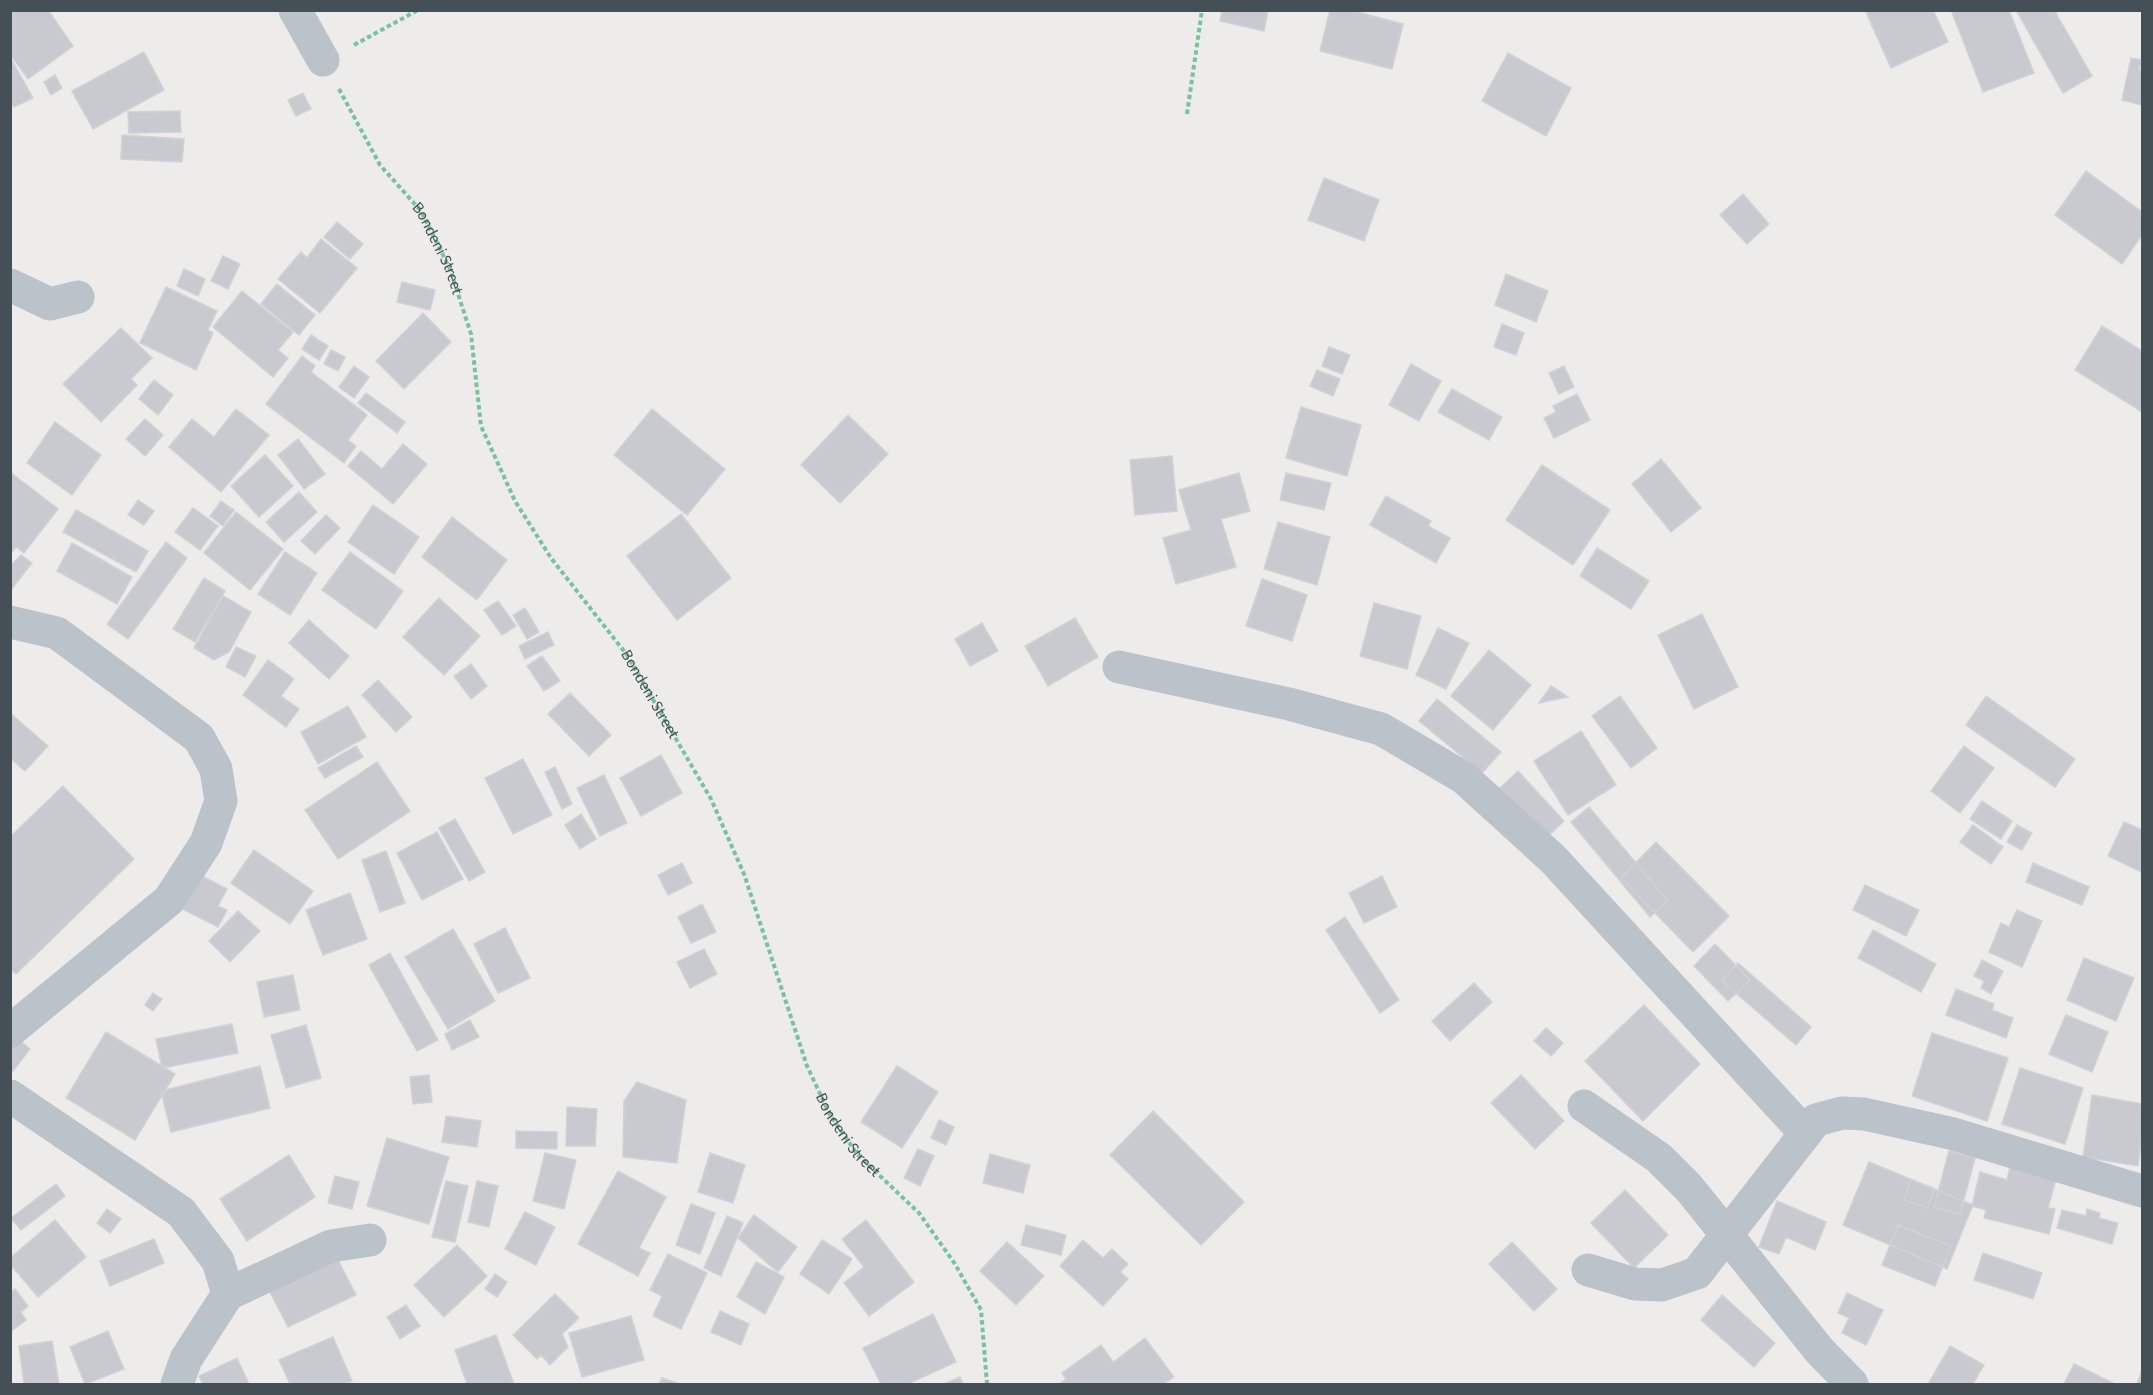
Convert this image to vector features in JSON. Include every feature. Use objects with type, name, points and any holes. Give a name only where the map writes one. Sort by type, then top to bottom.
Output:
[{"type":"street","points":[[295,10],[323,60]]},
{"type":"street","points":[[10,285],[50,304],[78,297]]},
{"type":"street","points":[[10,622],[57,633],[199,738],[216,769],[221,801],[206,843],[169,900],[10,1031]]},
{"type":"street","points":[[1119,667],[1289,704],[1381,729],[1464,778],[1553,860],[1804,1133]]},
{"type":"street","points":[[10,1096],[181,1212],[218,1261],[228,1294]]},
{"type":"street","points":[[1584,1106],[1659,1158],[1689,1188],[1726,1237],[1819,1350],[1852,1384]]},
{"type":"street","points":[[1588,1270],[1635,1284],[1662,1285],[1697,1273],[1804,1133],[1822,1116],[1842,1113],[1864,1114],[1950,1133],[2142,1191]]},
{"type":"street","points":[[177,1384],[186,1359],[228,1294],[331,1246],[370,1240]]},
{"type":"path","points":[[323,60],[418,10]]},
{"type":"path","points":[[1187,114],[1202,10]]},
{"type":"path","name":"Bondeni Street","points":[[323,60],[380,165],[421,211],[450,269],[471,334],[481,426],[515,501],[551,558],[627,655],[711,800],[744,874],[807,1066],[829,1113],[856,1154],[919,1213],[955,1264],[981,1310],[987,1384]]},
{"type":"building","points":[[10,10],[48,10],[73,46],[28,79],[10,54]]},
{"type":"building","points":[[1222,10],[1268,10],[1264,31],[1220,21]]},
{"type":"building","points":[[1330,10],[1350,10],[1403,24],[1392,69],[1320,51]]},
{"type":"building","points":[[1865,10],[1933,10],[1948,42],[1891,68]]},
{"type":"building","points":[[1951,10],[2009,10],[2034,73],[1983,92]]},
{"type":"building","points":[[2016,10],[2054,10],[2092,76],[2063,93]]},
{"type":"building","points":[[144,52],[164,90],[93,129],[72,91]]},
{"type":"building","points":[[1508,53],[1571,88],[1546,136],[1482,101]]},
{"type":"building","points":[[10,57],[33,98],[14,107],[10,99]]},
{"type":"building","points":[[2131,58],[2142,60],[2139,69],[2142,70],[2142,105],[2122,100]]},
{"type":"building","points":[[55,75],[62,88],[51,95],[44,82]]},
{"type":"building","points":[[303,93],[311,109],[296,116],[288,100]]},
{"type":"building","points":[[180,111],[181,132],[129,133],[128,112]]},
{"type":"building","points":[[122,135],[184,139],[182,162],[121,159]]},
{"type":"building","points":[[2086,171],[2142,212],[2142,235],[2122,264],[2055,215]]},
{"type":"building","points":[[1324,178],[1379,200],[1364,241],[1308,220]]},
{"type":"building","points":[[1743,194],[1769,224],[1747,244],[1720,215]]},
{"type":"building","points":[[337,222],[363,244],[350,259],[324,237]]},
{"type":"building","points":[[321,239],[357,268],[320,313],[278,279],[301,252],[307,258]]},
{"type":"building","points":[[223,256],[240,264],[228,289],[211,281]]},
{"type":"building","points":[[184,269],[205,279],[198,296],[177,286]]},
{"type":"building","points":[[1506,274],[1548,291],[1536,322],[1495,305]]},
{"type":"building","points":[[402,282],[435,290],[430,310],[397,302]]},
{"type":"building","points":[[277,284],[315,315],[299,335],[261,304]]},
{"type":"building","points":[[166,287],[217,311],[208,330],[213,333],[196,370],[140,343]]},
{"type":"building","points":[[242,291],[293,332],[278,350],[288,358],[273,377],[213,327]]},
{"type":"building","points":[[423,313],[451,342],[404,389],[376,361]]},
{"type":"building","points":[[1502,324],[1524,333],[1516,355],[1494,347]]},
{"type":"building","points":[[2102,326],[2142,351],[2142,412],[2075,370]]},
{"type":"building","points":[[121,328],[152,358],[131,379],[137,385],[101,422],[63,384]]},
{"type":"building","points":[[311,335],[328,346],[319,360],[302,349]]},
{"type":"building","points":[[1329,347],[1350,355],[1342,374],[1322,366]]},
{"type":"building","points":[[331,350],[345,357],[338,371],[324,364]]},
{"type":"building","points":[[302,356],[315,366],[311,372],[367,415],[348,440],[356,446],[344,463],[266,404]]},
{"type":"building","points":[[1411,364],[1441,381],[1419,421],[1389,405]]},
{"type":"building","points":[[354,366],[369,377],[354,398],[339,387]]},
{"type":"building","points":[[1564,366],[1574,387],[1559,394],[1549,373]]},
{"type":"building","points":[[1317,370],[1340,379],[1333,396],[1310,386]]},
{"type":"building","points":[[154,380],[173,395],[158,415],[139,399]]},
{"type":"building","points":[[1452,389],[1502,417],[1489,440],[1438,412]]},
{"type":"building","points":[[366,393],[405,422],[397,433],[358,403]]},
{"type":"building","points":[[1577,394],[1590,420],[1554,438],[1544,418],[1556,412],[1553,406]]},
{"type":"building","points":[[1301,407],[1361,425],[1347,476],[1286,458]]},
{"type":"building","points":[[236,409],[269,435],[221,492],[169,447],[192,419],[214,437]]},
{"type":"building","points":[[652,409],[725,469],[687,515],[614,455]]},
{"type":"building","points":[[848,415],[888,454],[840,503],[801,465]]},
{"type":"building","points":[[145,419],[163,435],[145,456],[126,439]]},
{"type":"building","points":[[55,422],[101,455],[72,495],[27,463]]},
{"type":"building","points":[[298,439],[325,474],[304,489],[278,455]]},
{"type":"building","points":[[403,444],[427,464],[393,504],[348,466],[361,451],[382,469]]},
{"type":"building","points":[[265,455],[293,486],[259,517],[231,486]]},
{"type":"building","points":[[1172,456],[1177,511],[1135,515],[1130,460]]},
{"type":"building","points":[[1661,459],[1701,508],[1671,532],[1632,484]]},
{"type":"building","points":[[1542,465],[1610,510],[1573,565],[1506,520]]},
{"type":"building","points":[[10,472],[58,509],[24,553],[16,547],[10,554]]},
{"type":"building","points":[[1239,473],[1250,511],[1221,519],[1236,567],[1176,584],[1163,538],[1191,530],[1179,490]]},
{"type":"building","points":[[1286,473],[1331,483],[1324,510],[1280,500]]},
{"type":"building","points":[[299,492],[317,512],[284,542],[266,522]]},
{"type":"building","points":[[1386,496],[1431,521],[1428,526],[1450,538],[1436,563],[1370,525]]},
{"type":"building","points":[[138,500],[154,511],[144,525],[128,515]]},
{"type":"building","points":[[221,501],[234,510],[223,526],[210,516]]},
{"type":"building","points":[[373,505],[419,537],[394,574],[348,542]]},
{"type":"building","points":[[193,508],[218,526],[200,550],[175,532]]},
{"type":"building","points":[[76,510],[148,551],[136,572],[63,532]]},
{"type":"building","points":[[236,512],[283,549],[250,590],[204,553]]},
{"type":"building","points":[[681,514],[731,578],[677,620],[627,556]]},
{"type":"building","points":[[326,515],[340,528],[315,554],[301,541]]},
{"type":"building","points":[[452,517],[507,560],[477,600],[422,557]]},
{"type":"building","points":[[1278,522],[1330,537],[1317,585],[1264,569]]},
{"type":"building","points":[[166,542],[187,558],[128,639],[107,624]]},
{"type":"building","points":[[72,543],[132,577],[117,604],[57,571]]},
{"type":"building","points":[[1597,548],[1649,581],[1631,609],[1580,576]]},
{"type":"building","points":[[285,552],[317,573],[290,615],[258,594]]},
{"type":"building","points":[[350,552],[403,591],[376,629],[322,590]]},
{"type":"building","points":[[21,555],[32,563],[10,591],[10,566]]},
{"type":"building","points":[[204,578],[225,591],[195,642],[173,629]]},
{"type":"building","points":[[1262,579],[1307,595],[1292,641],[1246,626]]},
{"type":"building","points":[[223,596],[251,612],[229,652],[214,660],[194,648]]},
{"type":"building","points":[[439,598],[480,636],[444,675],[403,637]]},
{"type":"building","points":[[498,601],[516,626],[502,635],[484,610]]},
{"type":"building","points":[[1374,603],[1421,616],[1407,669],[1360,656]]},
{"type":"building","points":[[525,608],[539,632],[527,639],[513,615]]},
{"type":"building","points":[[1702,614],[1738,687],[1694,709],[1658,635]]},
{"type":"building","points":[[1075,618],[1098,657],[1048,686],[1025,646]]},
{"type":"building","points":[[309,620],[349,656],[329,679],[289,643]]},
{"type":"building","points":[[982,623],[998,651],[970,666],[955,639]]},
{"type":"building","points":[[1438,628],[1469,643],[1446,689],[1416,675]]},
{"type":"building","points":[[548,632],[554,645],[525,659],[519,646]]},
{"type":"building","points":[[236,647],[256,656],[245,677],[226,667]]},
{"type":"building","points":[[1489,650],[1531,685],[1493,730],[1451,696]]},
{"type":"building","points":[[542,656],[560,681],[544,691],[527,666]]},
{"type":"building","points":[[268,660],[294,679],[281,696],[299,709],[286,727],[243,695]]},
{"type":"building","points":[[471,664],[487,686],[471,699],[454,676]]},
{"type":"building","points":[[378,680],[412,717],[396,732],[362,695]]},
{"type":"building","points":[[1551,686],[1568,697],[1539,703]]},
{"type":"building","points":[[570,693],[611,735],[589,756],[548,714]]},
{"type":"building","points":[[1620,696],[1657,748],[1631,768],[1592,716]]},
{"type":"building","points":[[1986,696],[2075,759],[2055,787],[1966,725]]},
{"type":"building","points":[[1437,699],[1501,752],[1482,773],[1419,721]]},
{"type":"building","points":[[348,706],[366,737],[318,764],[301,732]]},
{"type":"building","points":[[10,713],[48,746],[25,771],[10,758]]},
{"type":"building","points":[[1581,731],[1616,785],[1568,815],[1534,761]]},
{"type":"building","points":[[356,746],[363,757],[325,778],[318,768]]},
{"type":"building","points":[[1964,746],[1994,768],[1960,813],[1931,791]]},
{"type":"building","points":[[661,755],[682,793],[641,816],[620,778]]},
{"type":"building","points":[[523,759],[552,815],[513,834],[485,778]]},
{"type":"building","points":[[377,762],[410,811],[338,859],[305,810]]},
{"type":"building","points":[[555,767],[572,804],[562,809],[545,772]]},
{"type":"building","points":[[1518,771],[1564,821],[1546,838],[1500,788]]},
{"type":"building","points":[[604,775],[627,823],[600,836],[577,788]]},
{"type":"building","points":[[63,786],[134,859],[16,974],[10,968],[10,837]]},
{"type":"building","points":[[1982,801],[2012,821],[2001,839],[1970,819]]},
{"type":"building","points":[[1589,807],[1668,901],[1650,917],[1571,822]]},
{"type":"building","points":[[581,814],[596,839],[580,849],[565,825]]},
{"type":"building","points":[[455,819],[485,872],[469,881],[439,828]]},
{"type":"building","points":[[2124,822],[2142,830],[2141,872],[2108,856]]},
{"type":"building","points":[[1973,825],[2003,847],[1991,864],[1960,842]]},
{"type":"building","points":[[2017,825],[2032,833],[2022,850],[2007,842]]},
{"type":"building","points":[[437,832],[463,879],[422,900],[397,853]]},
{"type":"building","points":[[1656,842],[1729,916],[1693,952],[1621,878]]},
{"type":"building","points":[[254,850],[313,891],[290,924],[231,883]]},
{"type":"building","points":[[386,851],[405,903],[380,912],[362,860]]},
{"type":"building","points":[[682,863],[692,883],[668,895],[658,875]]},
{"type":"building","points":[[2033,863],[2089,887],[2082,905],[2026,882]]},
{"type":"building","points":[[200,875],[227,889],[218,906],[227,910],[218,927],[182,909]]},
{"type":"building","points":[[1382,876],[1397,907],[1364,923],[1349,893]]},
{"type":"building","points":[[1865,885],[1919,910],[1906,936],[1853,910]]},
{"type":"building","points":[[350,893],[367,939],[323,955],[306,910]]},
{"type":"building","points":[[702,904],[716,932],[691,943],[678,917]]},
{"type":"building","points":[[2017,910],[2042,921],[2022,967],[1989,952],[2001,923],[2009,927]]},
{"type":"building","points":[[238,911],[260,931],[230,962],[209,941]]},
{"type":"building","points":[[1345,917],[1399,1000],[1380,1013],[1326,930]]},
{"type":"building","points":[[505,928],[530,978],[498,993],[474,944]]},
{"type":"building","points":[[453,929],[495,1001],[448,1029],[405,957]]},
{"type":"building","points":[[1873,930],[1936,964],[1921,992],[1858,958]]},
{"type":"building","points":[[1715,944],[1750,980],[1728,1001],[1694,966]]},
{"type":"building","points":[[704,949],[717,974],[690,988],[677,962]]},
{"type":"building","points":[[390,953],[438,1040],[417,1051],[369,965]]},
{"type":"building","points":[[2084,958],[2134,978],[2116,1021],[2067,1000]]},
{"type":"building","points":[[1982,960],[2003,971],[1991,994],[1981,988],[1984,981],[1974,976]]},
{"type":"building","points":[[1738,963],[1811,1027],[1796,1045],[1722,981]]},
{"type":"building","points":[[293,975],[300,1010],[264,1017],[257,982]]},
{"type":"building","points":[[1474,983],[1492,1002],[1450,1041],[1432,1021]]},
{"type":"building","points":[[1956,989],[1994,1004],[1992,1010],[2013,1018],[2006,1038],[1946,1015]]},
{"type":"building","points":[[153,993],[162,999],[153,1011],[145,1005]]},
{"type":"building","points":[[1644,1005],[1700,1064],[1643,1121],[1585,1061]]},
{"type":"building","points":[[2066,1015],[2108,1032],[2092,1072],[2049,1054]]},
{"type":"building","points":[[470,1020],[479,1037],[452,1050],[445,1034]]},
{"type":"building","points":[[232,1024],[238,1053],[162,1068],[156,1039]]},
{"type":"building","points":[[306,1025],[321,1078],[286,1088],[271,1035]]},
{"type":"building","points":[[1546,1028],[1563,1043],[1551,1056],[1534,1041]]},
{"type":"building","points":[[106,1032],[175,1074],[135,1140],[66,1098]]},
{"type":"building","points":[[1932,1033],[2008,1058],[1987,1121],[1912,1096]]},
{"type":"building","points":[[12,1035],[30,1049],[13,1071],[10,1069]]},
{"type":"building","points":[[260,1066],[270,1108],[171,1132],[161,1091]]},
{"type":"building","points":[[897,1066],[938,1092],[902,1148],[861,1122]]},
{"type":"building","points":[[2020,1068],[2083,1088],[2065,1144],[2002,1124]]},
{"type":"building","points":[[429,1075],[432,1102],[413,1104],[410,1077]]},
{"type":"building","points":[[1521,1075],[1564,1121],[1535,1149],[1491,1103]]},
{"type":"building","points":[[637,1082],[686,1100],[677,1163],[623,1157],[624,1101]]},
{"type":"building","points":[[2092,1095],[2142,1104],[2142,1135],[2138,1166],[2083,1157]]},
{"type":"building","points":[[567,1107],[597,1109],[595,1146],[566,1146]]},
{"type":"building","points":[[1153,1111],[1244,1202],[1201,1245],[1110,1155]]},
{"type":"building","points":[[446,1116],[481,1121],[477,1147],[442,1142]]},
{"type":"building","points":[[939,1120],[954,1127],[946,1145],[931,1138]]},
{"type":"building","points":[[516,1131],[557,1132],[557,1149],[516,1148]]},
{"type":"building","points":[[387,1138],[449,1157],[429,1224],[367,1206]]},
{"type":"building","points":[[918,1149],[934,1156],[920,1186],[904,1178]]},
{"type":"building","points":[[1949,1151],[1975,1158],[1960,1214],[1934,1207]]},
{"type":"building","points":[[545,1153],[576,1160],[564,1209],[533,1201]]},
{"type":"building","points":[[710,1153],[745,1165],[733,1203],[698,1192]]},
{"type":"building","points":[[990,1154],[1030,1165],[1023,1193],[983,1183]]},
{"type":"building","points":[[289,1155],[315,1197],[247,1241],[220,1199]]},
{"type":"building","points":[[1869,1162],[1973,1205],[1947,1269],[1843,1225]]},
{"type":"building","points":[[2010,1167],[2056,1179],[2048,1208],[2055,1209],[2049,1234],[1984,1218],[1986,1210],[1972,1206],[1980,1172],[2007,1180]]},
{"type":"building","points":[[618,1171],[666,1197],[639,1248],[650,1253],[638,1276],[578,1244]]},
{"type":"building","points":[[335,1176],[359,1182],[352,1209],[328,1203]]},
{"type":"building","points":[[1911,1180],[1934,1188],[1928,1208],[1904,1200]]},
{"type":"building","points":[[446,1181],[468,1186],[455,1242],[432,1237]]},
{"type":"building","points":[[477,1181],[498,1186],[489,1227],[468,1222]]},
{"type":"building","points":[[56,1184],[65,1196],[21,1230],[11,1218]]},
{"type":"building","points":[[1625,1190],[1668,1235],[1634,1268],[1591,1223]]},
{"type":"building","points":[[1777,1201],[1826,1222],[1815,1250],[1786,1237],[1779,1254],[1759,1247]]},
{"type":"building","points":[[691,1204],[715,1213],[700,1254],[676,1245]]},
{"type":"building","points":[[107,1209],[121,1219],[110,1233],[97,1223]]},
{"type":"building","points":[[2087,1209],[2100,1213],[2099,1218],[2118,1223],[2112,1244],[2057,1228],[2062,1210],[2086,1216]]},
{"type":"building","points":[[525,1212],[555,1227],[536,1265],[505,1249]]},
{"type":"building","points":[[754,1215],[797,1247],[778,1272],[738,1238]]},
{"type":"building","points":[[727,1216],[743,1223],[721,1276],[704,1268]]},
{"type":"building","points":[[55,1220],[86,1257],[38,1297],[10,1264],[10,1258]]},
{"type":"building","points":[[866,1220],[914,1282],[869,1316],[844,1283],[864,1267],[842,1239]]},
{"type":"building","points":[[1026,1225],[1066,1235],[1061,1255],[1021,1245]]},
{"type":"building","points":[[1898,1225],[1951,1246],[1935,1286],[1882,1265]]},
{"type":"building","points":[[154,1239],[164,1263],[110,1286],[100,1261]]},
{"type":"building","points":[[822,1240],[852,1259],[829,1294],[800,1274]]},
{"type":"building","points":[[1083,1240],[1103,1258],[1112,1249],[1128,1264],[1120,1272],[1128,1279],[1103,1306],[1060,1266]]},
{"type":"building","points":[[1007,1242],[1044,1276],[1016,1305],[980,1271]]},
{"type":"building","points":[[1512,1242],[1557,1289],[1534,1311],[1489,1264]]},
{"type":"building","points":[[457,1245],[487,1276],[444,1317],[414,1285]]},
{"type":"building","points":[[1983,1253],[2042,1273],[2033,1299],[1974,1280]]},
{"type":"building","points":[[668,1254],[707,1273],[681,1329],[653,1316],[662,1296],[650,1290]]},
{"type":"building","points":[[336,1256],[356,1295],[288,1327],[269,1290]]},
{"type":"building","points":[[756,1262],[784,1277],[765,1314],[737,1297]]},
{"type":"building","points":[[495,1274],[507,1282],[497,1297],[485,1289]]},
{"type":"building","points":[[15,1289],[28,1306],[21,1312],[26,1320],[10,1332],[10,1292]]},
{"type":"building","points":[[1847,1293],[1883,1310],[1866,1345],[1842,1333],[1849,1318],[1838,1313]]},
{"type":"building","points":[[555,1294],[579,1318],[562,1334],[568,1347],[550,1365],[541,1355],[537,1359],[513,1335]]},
{"type":"building","points":[[1722,1295],[1775,1343],[1754,1367],[1701,1320]]},
{"type":"building","points":[[406,1305],[420,1326],[400,1339],[387,1317]]},
{"type":"building","points":[[720,1311],[749,1324],[741,1345],[711,1332]]},
{"type":"building","points":[[933,1314],[956,1362],[908,1384],[881,1384],[863,1348]]},
{"type":"building","points":[[631,1316],[644,1360],[582,1377],[569,1333]]},
{"type":"building","points":[[108,1331],[124,1369],[85,1384],[70,1347]]},
{"type":"building","points":[[496,1335],[514,1384],[467,1384],[455,1350]]},
{"type":"building","points":[[333,1337],[352,1381],[344,1384],[290,1384],[279,1360]]},
{"type":"building","points":[[1145,1338],[1174,1377],[1163,1384],[1059,1384],[1066,1379],[1062,1373],[1101,1345],[1113,1362]]},
{"type":"building","points":[[52,1341],[59,1384],[24,1384],[19,1346]]},
{"type":"building","points":[[1950,1346],[1984,1365],[1973,1384],[1928,1384]]},
{"type":"building","points":[[237,1358],[249,1384],[203,1384],[199,1376]]},
{"type":"building","points":[[2074,1364],[2115,1384],[2064,1384]]},
{"type":"building","points":[[2142,1370],[2142,1384],[2137,1384]]},
{"type":"building","points":[[960,1377],[963,1384],[944,1384]]},
{"type":"building","points":[[662,1378],[680,1384],[659,1384]]}]
